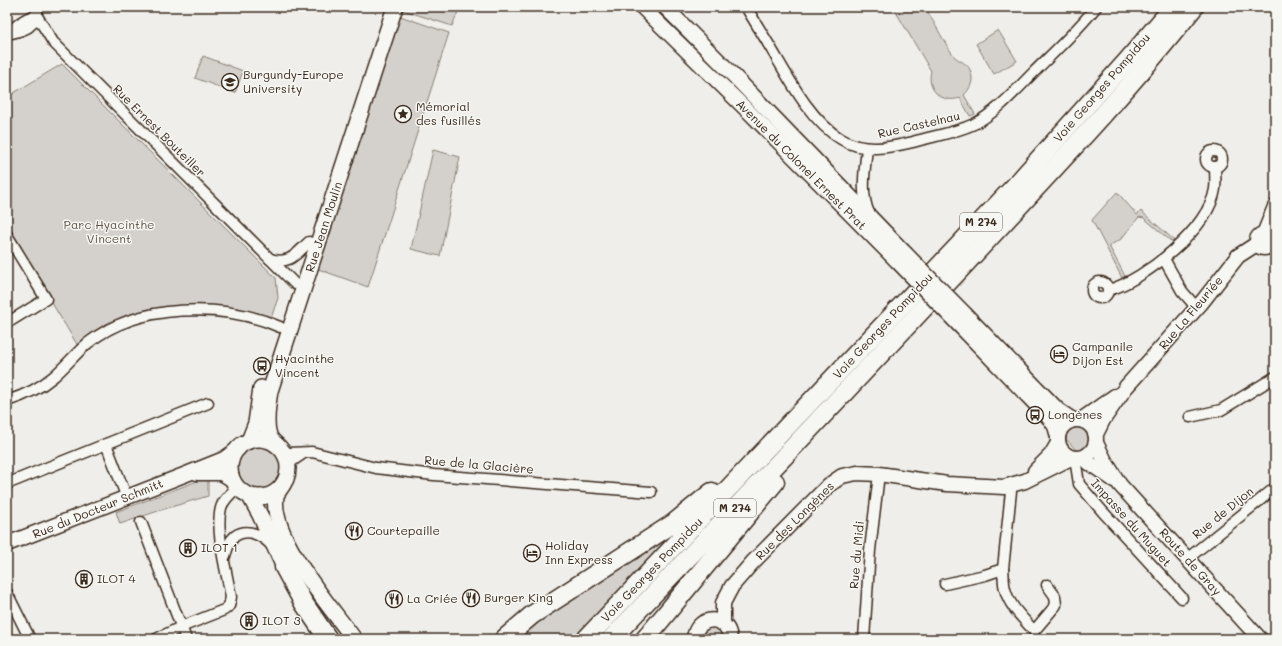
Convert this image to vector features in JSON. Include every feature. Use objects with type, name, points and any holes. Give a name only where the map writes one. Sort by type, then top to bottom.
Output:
[{"type":"highway","name":"Voie Georges Pompidou","points":[[586,639],[784,432],[1013,188],[1127,61],[1173,7]]},
{"type":"highway","name":"Voie Georges Pompidou","points":[[611,639],[859,378],[1070,151],[1194,7]]},
{"type":"highway","points":[[645,639],[787,468],[859,378]]},
{"type":"highway","points":[[504,639],[532,614],[674,523],[744,463],[784,432]]},
{"type":"highway","points":[[280,559],[303,602],[328,639]]},
{"type":"main road","name":"Rue Jean Moulin","points":[[243,445],[256,423],[259,394],[385,7]]},
{"type":"main road","name":"Rue Jean Moulin","points":[[280,448],[271,438],[269,433],[268,405],[270,391],[395,7]]},
{"type":"main road","name":"Avenue du Colonel Ernest Prat","points":[[642,7],[751,114],[901,257],[962,320]]},
{"type":"main road","name":"Avenue du Colonel Ernest Prat","points":[[665,7],[872,218],[901,257]]},
{"type":"main road","points":[[1266,244],[1275,206]]},
{"type":"main road","name":"Rue La Fleuriée","points":[[1096,438],[1103,420],[1126,387],[1197,308],[1238,256],[1266,244]]},
{"type":"main road","points":[[962,320],[1058,410],[1077,420],[1091,425],[1096,438],[1091,453],[1076,458],[1065,454],[1060,449],[1055,426],[1049,418],[962,320]]},
{"type":"main road","name":"Rue La Fleuriée","points":[[1077,420],[1126,387]]},
{"type":"main road","points":[[1058,440],[1060,429],[1067,422],[1077,420]]},
{"type":"main road","name":"Route de Gray","points":[[1096,438],[1105,461],[1120,485],[1260,639]]},
{"type":"main road","points":[[338,639],[280,559],[231,472],[233,456],[243,445],[256,440],[264,440],[271,442],[280,448],[286,459],[288,468],[286,478],[276,495],[276,509],[280,524],[291,552],[354,639]]},
{"type":"main road","name":"Rue des Longènes","points":[[1025,481],[1051,455],[1058,440]]},
{"type":"main road","name":"Rue du Docteur Schmitt","points":[[7,544],[189,474],[224,459],[243,445]]},
{"type":"main road","name":"Rue des Longènes","points":[[723,624],[723,603],[732,586],[752,563],[835,480],[849,474],[879,474],[948,484],[997,487],[1010,486],[1025,481],[1076,458]]},
{"type":"main road","name":"Route de Gray","points":[[1076,458],[1095,466],[1120,485]]},
{"type":"main road","points":[[189,474],[221,473],[240,488],[258,497],[267,496],[282,486]]},
{"type":"main road","points":[[694,639],[697,628],[706,621],[717,621],[723,624],[729,632],[730,639]]},
{"type":"street","name":"Rue Castelnau","points":[[746,7],[792,84],[811,111],[826,127],[840,138],[854,146],[867,148],[895,146],[956,131],[976,122],[998,108],[1071,35],[1096,7]]},
{"type":"street","points":[[7,34],[28,27],[35,21],[38,11]]},
{"type":"street","name":"Rue Ernest Bouteiller","points":[[38,11],[53,42],[295,284]]},
{"type":"street","points":[[867,148],[864,195],[866,205],[872,218]]},
{"type":"street","points":[[1109,290],[1123,285],[1164,259],[1191,231],[1206,212],[1215,189],[1215,167]]},
{"type":"street","points":[[7,235],[46,299],[7,323]]},
{"type":"street","points":[[270,258],[280,261],[291,258],[309,242]]},
{"type":"street","points":[[1164,259],[1182,291],[1197,308]]},
{"type":"street","points":[[7,401],[26,394],[46,383],[88,343],[110,329],[150,314],[185,311],[225,313],[254,318],[280,328]]},
{"type":"street","points":[[1190,417],[1221,410],[1275,378]]},
{"type":"street","points":[[9,483],[208,403]]},
{"type":"street","points":[[106,444],[127,498]]},
{"type":"street","name":"Rue de la Glacière","points":[[280,448],[289,453],[312,452],[376,468],[434,475],[651,492]]},
{"type":"street","points":[[288,468],[288,464],[306,452]]},
{"type":"street","name":"Impasse du Muguet","points":[[1076,458],[1079,484],[1182,598]]},
{"type":"street","name":"Rue du Midi","points":[[864,639],[870,550],[879,474]]},
{"type":"street","points":[[1010,486],[1011,491],[1003,569],[1005,589],[1010,602],[1037,635],[1056,604],[1055,596],[1047,585]]},
{"type":"street","points":[[156,639],[181,627],[224,610],[229,606],[231,597],[219,525],[221,508],[228,495],[240,488]]},
{"type":"street","name":"Rue de Dijon","points":[[1187,559],[1275,488]]},
{"type":"street","points":[[141,522],[186,639]]},
{"type":"street","points":[[224,560],[229,544],[235,536],[245,532],[257,534],[267,540],[280,559]]},
{"type":"street","points":[[945,584],[985,575],[1003,569]]},
{"type":"street","points":[[7,593],[30,639]]},
{"type":"green space","points":[[401,7],[460,7],[452,26],[400,9]]},
{"type":"green space","points":[[893,7],[925,7],[953,55],[970,70],[972,82],[970,88],[964,95],[975,114],[970,116],[960,98],[947,99],[937,94],[933,89],[930,78],[931,71]]},
{"type":"green space","points":[[400,16],[449,33],[368,287],[318,269]]},
{"type":"green space","points":[[998,30],[1017,61],[994,74],[976,44]]},
{"type":"green space","points":[[203,56],[243,71],[235,93],[195,78]]},
{"type":"green space","name":"Parc Hyacinthe Vincent","points":[[62,64],[276,278],[278,298],[270,321],[156,309],[124,317],[105,327],[78,346],[7,229],[7,97]]},
{"type":"green space","points":[[433,150],[460,157],[440,256],[411,249]]},
{"type":"green space","points":[[1117,192],[1137,215],[1141,211],[1174,240],[1172,242],[1144,218],[1139,217],[1121,239],[1109,246],[1125,276],[1122,278],[1092,220]]},
{"type":"green space","points":[[1078,424],[1093,440],[1091,445],[1083,452],[1078,452],[1064,437],[1069,428]]},
{"type":"green space","points":[[259,447],[274,453],[280,468],[274,483],[259,489],[244,483],[238,468],[244,453]]},
{"type":"green space","points":[[208,477],[208,496],[120,524],[116,512]]},
{"type":"green space","points":[[684,525],[623,586],[574,639],[515,639],[533,623]]},
{"type":"green space","points":[[711,627],[719,629],[725,639],[701,639],[704,631]]},
{"type":"place","name":"Burgundy-Europe University","points":[[230,82]]},
{"type":"place","name":"Mémorial des fusillés","points":[[403,114]]},
{"type":"place","name":"Campanile Dijon Est","points":[[1059,354]]},
{"type":"place","name":"Hyacinthe Vincent","points":[[262,366]]},
{"type":"place","name":"Longènes","points":[[1035,415]]},
{"type":"place","name":"Courtepaille","points":[[354,531]]},
{"type":"place","name":"ILOT 1","points":[[188,548]]},
{"type":"place","name":"Holiday Inn Express","points":[[532,553]]},
{"type":"place","name":"ILOT 4","points":[[84,579]]},
{"type":"place","name":"Burger King","points":[[471,598]]},
{"type":"place","name":"La Criée","points":[[394,599]]},
{"type":"place","name":"ILOT 3","points":[[249,621]]}]
